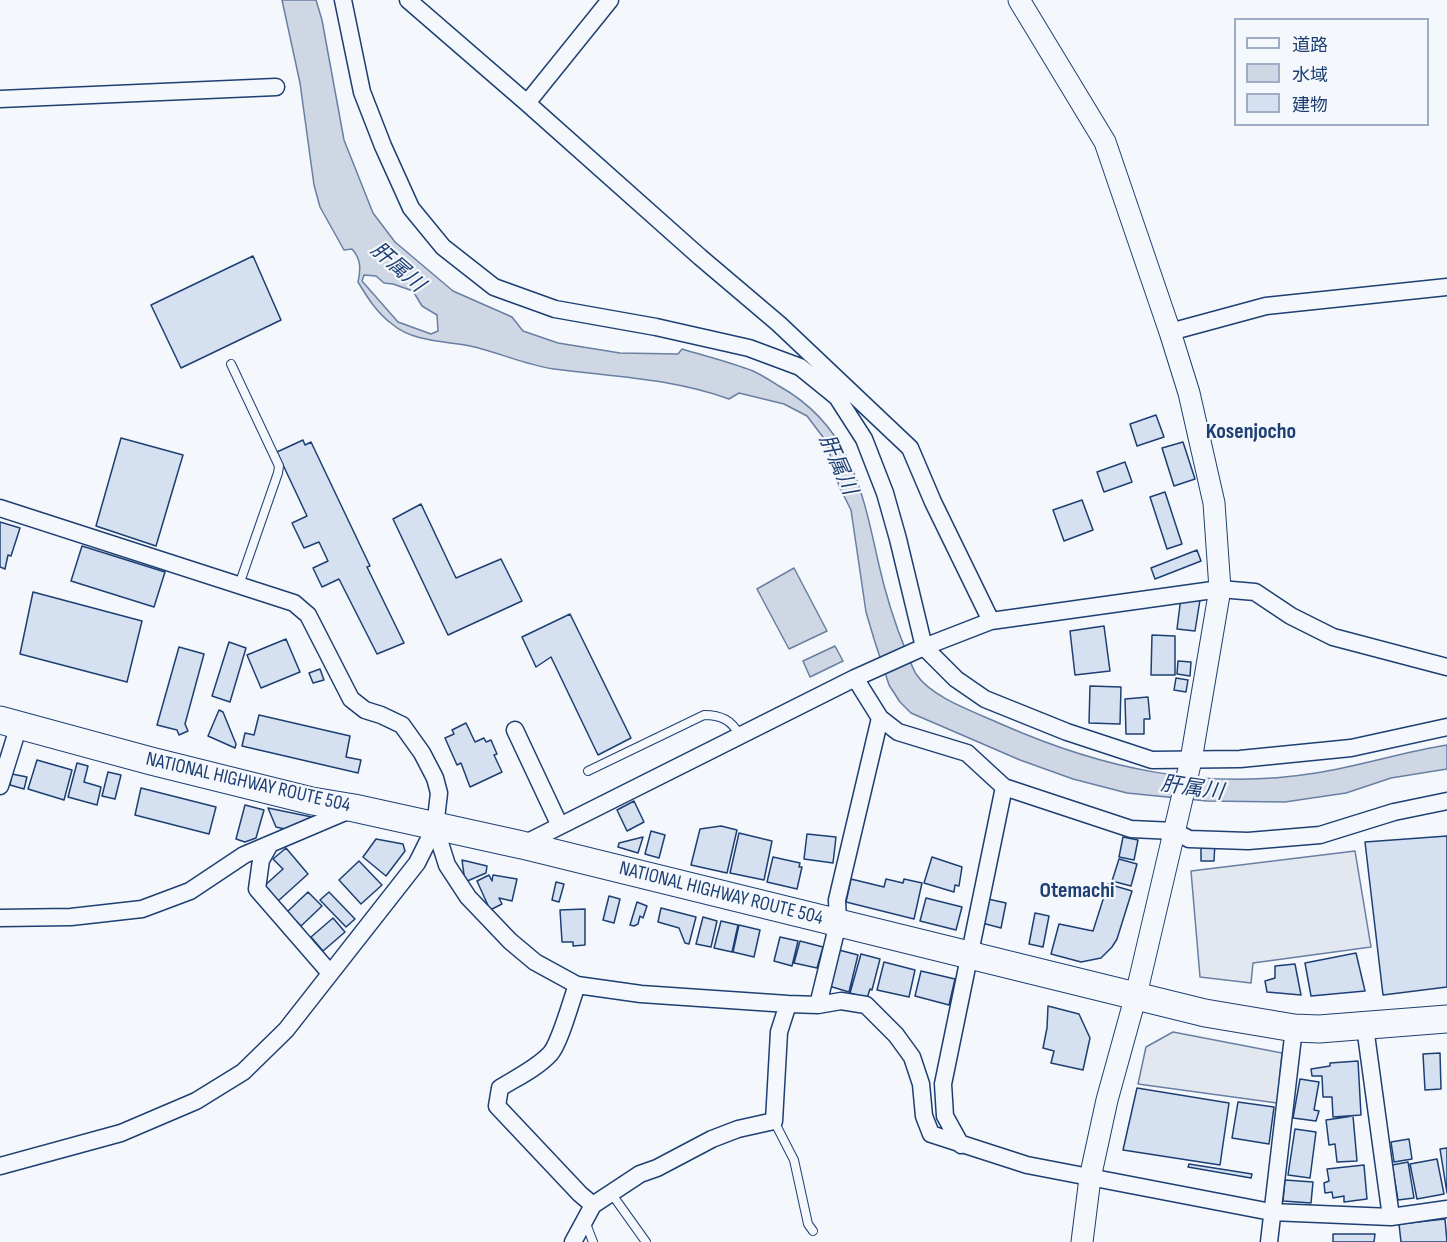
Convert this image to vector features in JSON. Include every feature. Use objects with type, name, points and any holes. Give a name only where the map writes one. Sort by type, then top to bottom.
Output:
[{"type":"highway","name":"NATIONAL HIGHWAY ROUTE 504","points":[[10,722],[151,761],[312,801],[522,845],[1136,995],[1205,1014],[1294,1028],[1319,1029],[1447,1019]]},
{"type":"street","points":[[343,0],[362,92],[383,146],[411,208],[443,247],[494,286],[504,290],[555,309],[656,327],[749,348],[800,367],[837,397],[864,439],[885,493],[924,647],[956,679],[986,699],[1066,732],[1152,760],[1240,759],[1351,748],[1447,727]]},
{"type":"street","points":[[408,0],[779,324],[910,448],[991,621]]},
{"type":"street","points":[[527,103],[610,0]]},
{"type":"street","points":[[1019,0],[1105,142],[1189,393],[1214,502],[1221,589],[1191,760],[1136,995],[1107,1100],[1090,1178],[1082,1242]]},
{"type":"street","points":[[0,99],[276,87]]},
{"type":"street","points":[[1170,332],[1266,306],[1445,288]]},
{"type":"street","points":[[0,508],[294,603],[308,615],[351,699],[365,710],[402,725],[422,753],[435,778],[439,793],[435,827],[417,863],[285,1030],[243,1072],[196,1101],[121,1133],[0,1166]]},
{"type":"street","points":[[522,845],[855,678],[924,647],[991,621],[1221,589],[1255,592],[1291,616],[1334,637],[1447,667]]},
{"type":"street","points":[[855,678],[880,718],[898,732],[967,753],[1004,787],[1131,829],[1174,831],[1189,839],[1248,841],[1320,835],[1394,812],[1447,801]]},
{"type":"street","points":[[818,1005],[838,922],[837,900],[880,718]]},
{"type":"street","points":[[0,786],[10,722]]},
{"type":"street","points":[[515,730],[561,826]]},
{"type":"street","points":[[960,1145],[945,1116],[943,1084],[1004,787]]},
{"type":"street","points":[[0,918],[71,917],[142,909],[190,891],[244,855],[354,808]]},
{"type":"street","points":[[435,827],[447,866],[468,897],[510,941],[535,962],[577,985],[640,994],[788,1004],[818,1005],[840,1001],[866,1005],[897,1035],[912,1057],[921,1084],[924,1116],[931,1134],[960,1145],[1027,1165],[1271,1212],[1391,1217],[1447,1209]]},
{"type":"street","points":[[270,844],[261,860],[257,889],[330,973]]},
{"type":"street","points":[[577,985],[551,1053],[500,1088],[497,1106],[593,1205]]},
{"type":"street","points":[[573,1242],[593,1205],[640,1174],[657,1168],[712,1139],[738,1129],[774,1121],[778,1032],[788,1004]]},
{"type":"street","points":[[1365,1027],[1391,1217]]},
{"type":"street","points":[[1269,1242],[1294,1028]]},
{"type":"lane","points":[[231,364],[279,466],[239,585]]},
{"type":"lane","points":[[588,771],[704,715],[725,718],[735,725],[740,736]]},
{"type":"lane","points":[[774,1121],[794,1160],[808,1224],[813,1231]]},
{"type":"lane","points":[[611,1193],[646,1242]]},
{"type":"lane","points":[[585,1221],[593,1242]]},
{"type":"shaded area","points":[[1355,851],[1371,947],[1253,963],[1251,983],[1200,977],[1191,871]]},
{"type":"shaded area","points":[[1173,1032],[1282,1053],[1277,1103],[1138,1084],[1146,1047]]},
{"type":"water","name":"肝属川","points":[[282,0],[316,0],[322,20],[344,140],[373,213],[395,242],[453,291],[512,317],[523,331],[558,343],[620,353],[678,354],[682,349],[753,371],[803,402],[822,420],[837,439],[858,484],[887,595],[912,665],[923,683],[943,697],[1039,740],[1116,764],[1155,772],[1194,777],[1274,778],[1332,770],[1447,745],[1447,769],[1391,778],[1346,793],[1285,802],[1207,801],[1127,793],[1073,779],[1020,760],[911,713],[900,702],[889,685],[866,612],[851,510],[839,486],[826,441],[807,416],[784,404],[739,393],[729,399],[664,382],[543,367],[470,346],[419,338],[400,330],[382,315],[365,293],[358,282],[359,260],[352,249],[344,250],[320,207],[314,185],[300,83]],"holes":[[[364,275],[376,276],[384,283],[413,291],[422,306],[437,315],[438,331],[431,334],[398,322],[362,281]]]},
{"type":"water","points":[[794,568],[827,631],[789,649],[757,589]]},
{"type":"water","points":[[835,646],[843,661],[810,677],[803,661]]},
{"type":"building","points":[[253,256],[281,320],[181,368],[151,305]]},
{"type":"building","points":[[1156,415],[1164,437],[1137,446],[1130,424]]},
{"type":"building","points":[[121,438],[183,455],[156,546],[96,526]]},
{"type":"building","points":[[303,440],[305,445],[311,442],[404,643],[377,654],[339,579],[322,587],[313,568],[328,561],[319,542],[304,548],[292,523],[307,516],[277,452]]},
{"type":"building","points":[[1183,442],[1195,479],[1174,486],[1162,448]]},
{"type":"building","points":[[1125,462],[1132,482],[1104,492],[1097,472]]},
{"type":"building","points":[[1165,492],[1182,544],[1167,549],[1150,497]]},
{"type":"building","points":[[1082,500],[1093,530],[1064,541],[1053,510]]},
{"type":"building","points":[[421,504],[456,578],[501,559],[522,601],[448,635],[393,519]]},
{"type":"building","points":[[0,522],[20,528],[11,556],[8,555],[5,569],[0,567]]},
{"type":"building","points":[[82,546],[165,572],[154,607],[71,581]]},
{"type":"building","points":[[1197,550],[1201,561],[1155,579],[1151,568]]},
{"type":"building","points":[[33,592],[142,621],[127,682],[20,654]]},
{"type":"building","points":[[1181,597],[1200,600],[1195,631],[1177,629]]},
{"type":"building","points":[[570,614],[631,738],[598,755],[551,657],[536,667],[522,637]]},
{"type":"building","points":[[1104,626],[1110,671],[1075,675],[1070,631]]},
{"type":"building","points":[[1152,635],[1175,636],[1175,675],[1151,675]]},
{"type":"building","points":[[286,639],[300,672],[261,688],[247,655]]},
{"type":"building","points":[[229,642],[246,648],[230,702],[212,696]]},
{"type":"building","points":[[179,647],[204,654],[185,724],[188,731],[179,735],[177,730],[157,725]]},
{"type":"building","points":[[1178,661],[1191,662],[1190,676],[1177,674]]},
{"type":"building","points":[[320,669],[324,680],[313,683],[309,673]]},
{"type":"building","points":[[1176,678],[1188,680],[1186,692],[1174,690]]},
{"type":"building","points":[[1090,686],[1121,687],[1120,724],[1089,723]]},
{"type":"building","points":[[1148,697],[1150,719],[1144,719],[1144,734],[1126,734],[1125,699]]},
{"type":"building","points":[[219,710],[223,712],[236,744],[235,748],[208,736]]},
{"type":"building","points":[[259,715],[350,736],[346,757],[361,760],[358,773],[242,746],[245,733],[254,735]]},
{"type":"building","points":[[466,723],[475,742],[484,738],[486,742],[491,740],[497,754],[494,755],[502,772],[470,787],[461,763],[457,765],[445,738],[454,734],[452,730]]},
{"type":"building","points":[[37,760],[72,770],[64,800],[28,789]]},
{"type":"building","points":[[77,763],[88,766],[84,782],[101,787],[97,805],[68,797]]},
{"type":"building","points":[[108,772],[121,775],[115,799],[102,796]]},
{"type":"building","points":[[12,774],[27,777],[24,789],[10,785]]},
{"type":"building","points":[[141,788],[216,807],[209,834],[135,815]]},
{"type":"building","points":[[634,801],[644,822],[627,831],[617,810]]},
{"type":"building","points":[[245,805],[264,810],[256,838],[245,842],[236,839]]},
{"type":"building","points":[[268,808],[312,817],[285,829],[276,827]]},
{"type":"building","points":[[721,826],[737,830],[727,873],[691,865],[700,829]]},
{"type":"building","points":[[651,831],[665,835],[659,858],[645,854]]},
{"type":"building","points":[[739,833],[772,841],[764,880],[730,873]]},
{"type":"building","points":[[807,834],[836,837],[833,863],[804,859]]},
{"type":"building","points":[[1447,836],[1447,987],[1383,995],[1365,842]]},
{"type":"building","points":[[643,837],[638,853],[618,847],[619,843]]},
{"type":"building","points":[[1123,837],[1138,840],[1134,860],[1119,857]]},
{"type":"building","points":[[376,839],[403,844],[405,851],[386,876],[363,857]]},
{"type":"building","points":[[1201,841],[1215,842],[1214,861],[1201,861]]},
{"type":"building","points":[[286,848],[308,874],[277,902],[263,887],[283,869],[273,859]]},
{"type":"building","points":[[773,857],[800,863],[799,867],[802,867],[797,889],[767,882]]},
{"type":"building","points":[[932,857],[962,867],[959,886],[955,885],[954,892],[924,883]]},
{"type":"building","points":[[1119,859],[1137,864],[1131,886],[1112,881]]},
{"type":"building","points":[[462,860],[487,866],[486,873],[465,882]]},
{"type":"building","points":[[359,861],[382,885],[361,904],[339,880]]},
{"type":"building","points":[[489,875],[492,881],[493,875],[517,879],[512,901],[499,898],[502,904],[490,910],[477,881]]},
{"type":"building","points":[[851,879],[884,887],[886,879],[903,883],[904,879],[922,883],[914,919],[846,902]]},
{"type":"building","points":[[556,882],[564,884],[559,902],[552,900]]},
{"type":"building","points":[[1108,884],[1132,891],[1117,939],[1112,947],[1101,958],[1081,962],[1051,954],[1059,924],[1093,931]]},
{"type":"building","points":[[308,892],[322,906],[301,926],[287,912]]},
{"type":"building","points":[[329,892],[355,919],[346,927],[320,900]]},
{"type":"building","points":[[609,896],[620,899],[614,923],[603,920]]},
{"type":"building","points":[[926,898],[962,907],[956,930],[920,921]]},
{"type":"building","points":[[988,899],[1006,903],[1001,928],[982,923]]},
{"type":"building","points":[[637,902],[647,906],[643,918],[640,916],[638,924],[634,926],[630,925]]},
{"type":"building","points":[[661,908],[696,917],[689,944],[685,943],[679,928],[658,922]]},
{"type":"building","points":[[585,909],[585,945],[573,946],[573,942],[562,942],[560,910]]},
{"type":"building","points":[[1035,913],[1049,916],[1043,947],[1029,944]]},
{"type":"building","points":[[703,917],[717,921],[711,947],[696,944]]},
{"type":"building","points":[[333,918],[345,932],[323,951],[311,937]]},
{"type":"building","points":[[721,921],[738,925],[732,952],[714,948]]},
{"type":"building","points":[[739,925],[760,930],[754,957],[733,952]]},
{"type":"building","points":[[780,937],[798,941],[792,966],[774,961]]},
{"type":"building","points":[[800,941],[823,947],[817,968],[794,963]]},
{"type":"building","points":[[839,950],[858,955],[849,992],[829,986]]},
{"type":"building","points":[[1356,953],[1365,991],[1311,996],[1305,963]]},
{"type":"building","points":[[861,954],[880,959],[872,990],[870,989],[867,998],[850,993]]},
{"type":"building","points":[[884,962],[915,970],[909,997],[877,990]]},
{"type":"building","points":[[1295,964],[1301,995],[1267,992],[1265,981],[1275,978],[1275,966]]},
{"type":"building","points":[[921,971],[955,979],[949,1005],[915,996]]},
{"type":"building","points":[[1048,1006],[1079,1014],[1090,1038],[1083,1070],[1051,1063],[1054,1051],[1043,1048]]},
{"type":"building","points":[[1440,1053],[1441,1089],[1425,1090],[1423,1054]]},
{"type":"building","points":[[1358,1061],[1361,1115],[1333,1117],[1332,1097],[1323,1097],[1322,1076],[1312,1076],[1311,1069],[1330,1066],[1330,1063]]},
{"type":"building","points":[[1300,1079],[1319,1082],[1314,1110],[1319,1111],[1316,1121],[1293,1118]]},
{"type":"building","points":[[1137,1088],[1229,1103],[1220,1165],[1123,1150]]},
{"type":"building","points":[[1238,1102],[1274,1107],[1269,1144],[1232,1138]]},
{"type":"building","points":[[1353,1116],[1357,1161],[1337,1162],[1335,1144],[1329,1145],[1326,1120]]},
{"type":"building","points":[[1295,1129],[1316,1132],[1310,1178],[1288,1175]]},
{"type":"building","points":[[1409,1139],[1412,1159],[1394,1162],[1391,1142]]},
{"type":"building","points":[[1447,1148],[1447,1193],[1440,1149]]},
{"type":"building","points":[[1437,1159],[1444,1194],[1417,1199],[1410,1164]]},
{"type":"building","points":[[1408,1162],[1414,1198],[1398,1200],[1392,1165]]},
{"type":"building","points":[[1189,1164],[1252,1174],[1251,1178],[1188,1167]]},
{"type":"building","points":[[1364,1165],[1367,1199],[1344,1202],[1344,1196],[1333,1198],[1332,1192],[1325,1193],[1324,1183],[1329,1181],[1327,1169]]},
{"type":"building","points":[[1285,1180],[1313,1182],[1311,1203],[1283,1201]]},
{"type":"building","points":[[1445,1219],[1447,1242],[1401,1242],[1399,1224]]},
{"type":"building","points":[[1333,1234],[1375,1234],[1374,1242],[1333,1242]]},
{"type":"district","name":"Kosenjocho","points":[[1251,432]]},
{"type":"district","name":"Otemachi","points":[[1077,891]]}]
